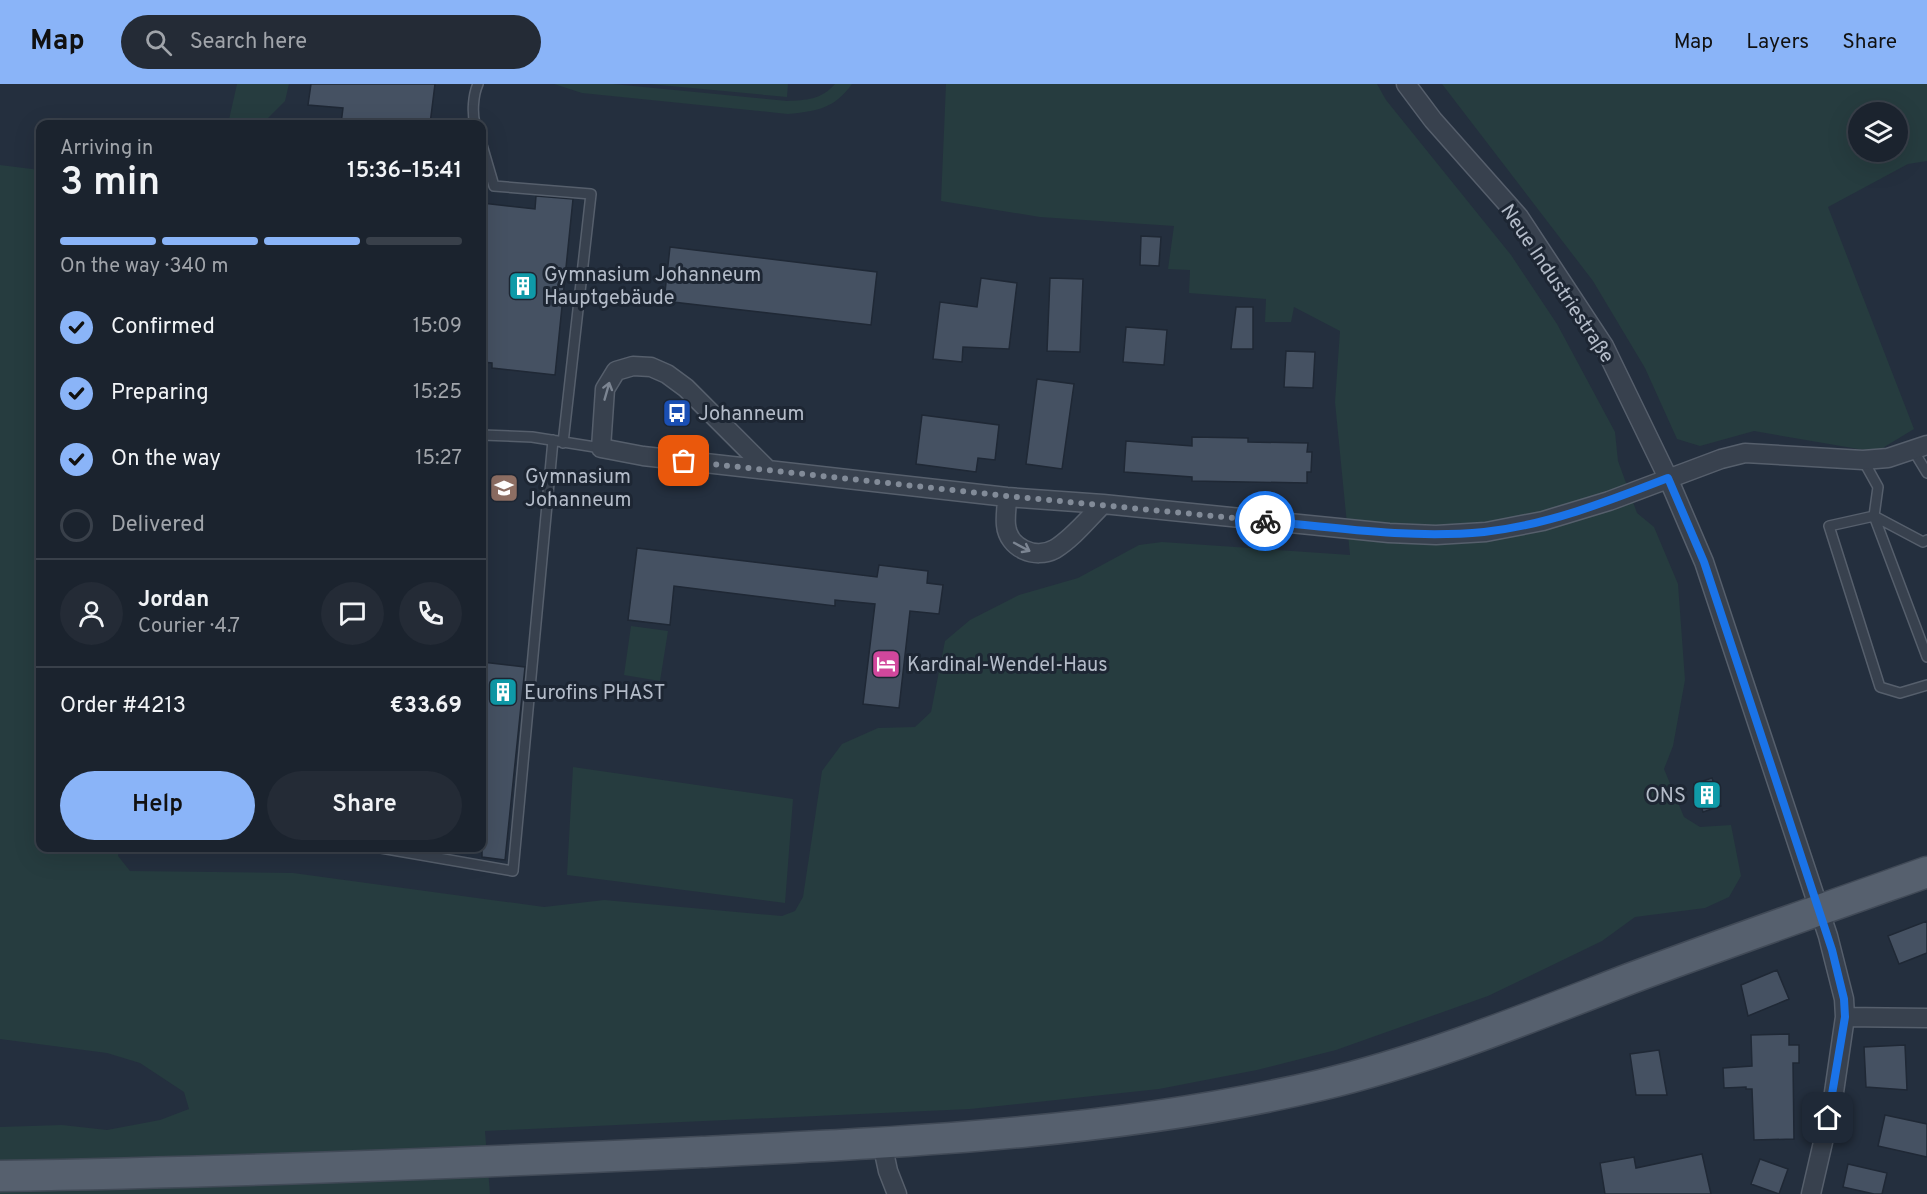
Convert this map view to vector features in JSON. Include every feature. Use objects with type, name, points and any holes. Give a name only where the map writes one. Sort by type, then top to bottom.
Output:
[{"type":"main road","points":[[0,1176],[216,1172],[882,1143],[1150,1118],[1264,1098],[1400,1063],[1486,1034],[1927,872]]},
{"type":"street","name":"Neue Industriestraße","points":[[1406,84],[1433,120],[1519,218],[1604,346],[1668,478],[1704,562],[1819,910],[1844,999],[1845,1017],[1833,1099],[1810,1194]]},
{"type":"street","points":[[768,470],[686,388],[667,374],[651,368],[633,366],[616,371],[605,389],[601,448],[643,456],[768,470],[1007,496],[1389,533],[1436,535],[1486,532],[1543,521],[1609,501],[1721,459],[1745,453],[1863,460],[1888,458],[1920,447]]},
{"type":"street","points":[[1007,496],[1006,526],[1013,542],[1025,552],[1043,553],[1055,549],[1074,534],[1102,504]]},
{"type":"street","points":[[1845,1017],[1927,1018]]},
{"type":"street","points":[[882,1143],[888,1171],[897,1194]]},
{"type":"lane","points":[[474,120],[478,84]]},
{"type":"lane","points":[[404,852],[513,871],[558,442],[591,194],[494,186],[486,159]]},
{"type":"lane","points":[[486,435],[532,437],[601,448]]},
{"type":"lane","points":[[1920,447],[1927,473]]},
{"type":"lane","points":[[1863,460],[1878,487],[1874,516],[1927,657]]},
{"type":"lane","points":[[1927,540],[1923,542],[1874,516],[1829,526],[1880,687],[1900,693],[1927,685]]},
{"type":"green space","points":[[237,84],[289,84],[285,101],[266,120],[229,120]]},
{"type":"green space","points":[[554,84],[613,84],[787,101],[819,96],[835,84],[852,84],[831,104],[808,112],[788,114],[582,93]]},
{"type":"green space","points":[[649,84],[788,84],[787,97]]},
{"type":"green space","points":[[946,84],[1377,84],[1386,100],[1511,255],[1557,324],[1615,432],[1618,461],[1637,513],[1654,527],[1678,584],[1685,680],[1673,746],[1664,769],[1684,817],[1700,827],[1731,825],[1741,876],[1729,897],[1705,908],[1635,917],[1602,941],[1488,996],[1336,1050],[1257,1070],[1159,1089],[970,1109],[485,1131],[490,1194],[0,1194],[0,1127],[62,1125],[107,1130],[160,1120],[189,1109],[184,1092],[140,1063],[107,1053],[0,1039],[0,165],[36,170],[36,852],[118,852],[118,856],[130,871],[293,873],[544,907],[604,900],[782,916],[795,911],[803,897],[822,771],[842,744],[878,728],[915,727],[931,712],[945,641],[970,620],[1019,595],[1078,578],[1139,545],[1162,542],[1350,555],[1335,402],[1340,331],[1294,307],[1291,322],[1265,322],[1266,299],[1189,293],[1190,270],[1168,269],[1174,226],[1040,217],[941,201]]},
{"type":"green space","points":[[1442,84],[1927,84],[1927,161],[1908,164],[1828,207],[1914,429],[1876,452],[1754,431],[1700,446],[1677,439],[1645,368],[1593,281]]},
{"type":"green space","points":[[631,626],[668,631],[660,681],[624,675]]},
{"type":"green space","points":[[573,767],[793,799],[785,903],[567,875]]},
{"type":"building","points":[[311,84],[435,84],[430,120],[342,120],[343,108],[308,105]]},
{"type":"building","name":"Gymnasium Johanneum Hauptgebäude","points":[[536,196],[573,199],[555,375],[492,368],[492,363],[486,362],[486,203],[535,209]]},
{"type":"building","points":[[1141,236],[1161,237],[1159,266],[1140,265]]},
{"type":"building","points":[[670,247],[877,272],[871,325],[664,301]]},
{"type":"building","points":[[981,278],[1017,283],[1009,349],[963,347],[962,362],[933,359],[940,302],[977,307]]},
{"type":"building","points":[[1050,278],[1083,279],[1080,352],[1047,351]]},
{"type":"building","points":[[1236,307],[1253,307],[1253,349],[1231,349]]},
{"type":"building","points":[[1126,327],[1167,330],[1164,365],[1123,362]]},
{"type":"building","points":[[1286,351],[1315,352],[1313,388],[1284,387]]},
{"type":"building","points":[[1037,379],[1074,384],[1062,469],[1026,464]]},
{"type":"building","points":[[922,415],[999,425],[995,460],[978,458],[976,472],[916,464]]},
{"type":"building","points":[[1192,437],[1248,438],[1248,442],[1308,443],[1307,452],[1312,452],[1311,472],[1307,472],[1307,483],[1192,481],[1192,477],[1124,472],[1126,441],[1192,446]]},
{"type":"building","name":"Kardinal-Wendel-Haus","points":[[637,548],[877,577],[879,565],[928,571],[927,583],[943,585],[939,614],[910,611],[899,708],[863,704],[875,604],[835,600],[835,606],[674,586],[670,625],[628,620]]},
{"type":"building","points":[[486,662],[525,667],[505,860],[482,857],[482,852],[486,852]]},
{"type":"building","name":"ONS","points":[[1712,778],[1721,806],[1703,812],[1694,784]]},
{"type":"building","points":[[1927,921],[1927,953],[1899,964],[1888,936]]},
{"type":"building","points":[[1777,970],[1789,999],[1748,1016],[1741,985]]},
{"type":"building","points":[[1789,1034],[1789,1045],[1799,1045],[1799,1063],[1793,1063],[1794,1139],[1754,1140],[1752,1089],[1724,1088],[1723,1068],[1752,1066],[1751,1035]]},
{"type":"building","points":[[1905,1045],[1907,1090],[1866,1087],[1864,1047]]},
{"type":"building","points":[[1659,1050],[1667,1095],[1636,1095],[1630,1054]]},
{"type":"building","points":[[1885,1115],[1927,1124],[1927,1157],[1878,1146]]},
{"type":"building","points":[[1702,1154],[1711,1194],[1605,1194],[1600,1163],[1634,1157],[1636,1168]]},
{"type":"building","points":[[1760,1159],[1788,1169],[1779,1194],[1751,1184]]},
{"type":"building","points":[[1848,1164],[1887,1173],[1882,1194],[1843,1187]]},
{"type":"way so far","points":[[684,461],[1265,521]]},
{"type":"place","name":"Gymnasium Johanneum Hauptgebäude","points":[[523,286]]},
{"type":"place","name":"Johanneum","points":[[677,413]]},
{"type":"place","name":"Gymnasium Johanneum","points":[[504,488]]},
{"type":"place","name":"Kardinal-Wendel-Haus","points":[[886,664]]},
{"type":"place","name":"Eurofins PHAST","points":[[503,692]]},
{"type":"place","name":"ONS","points":[[1707,795]]},
{"type":"route","points":[[1265,521],[1389,533],[1436,535],[1486,532],[1543,521],[1609,501],[1668,478],[1704,562],[1769,754],[1839,977],[1845,1017],[1828,1118]]}]
